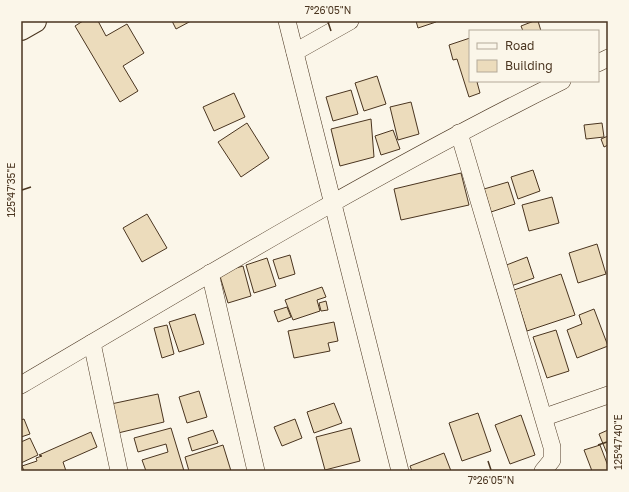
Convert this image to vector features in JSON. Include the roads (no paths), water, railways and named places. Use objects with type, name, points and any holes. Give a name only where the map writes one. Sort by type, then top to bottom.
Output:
[{"type":"street","points":[[21,29],[35,21]]},
{"type":"street","points":[[287,21],[400,471]]},
{"type":"street","points":[[295,52],[350,21]]},
{"type":"street","points":[[599,62],[608,58]]},
{"type":"street","points":[[21,385],[333,202],[459,133],[560,82]]},
{"type":"street","points":[[459,133],[545,417],[552,447],[552,460],[543,471]]},
{"type":"street","points":[[210,273],[256,471]]},
{"type":"street","points":[[92,343],[119,471]]},
{"type":"street","points":[[545,417],[608,395]]}]
